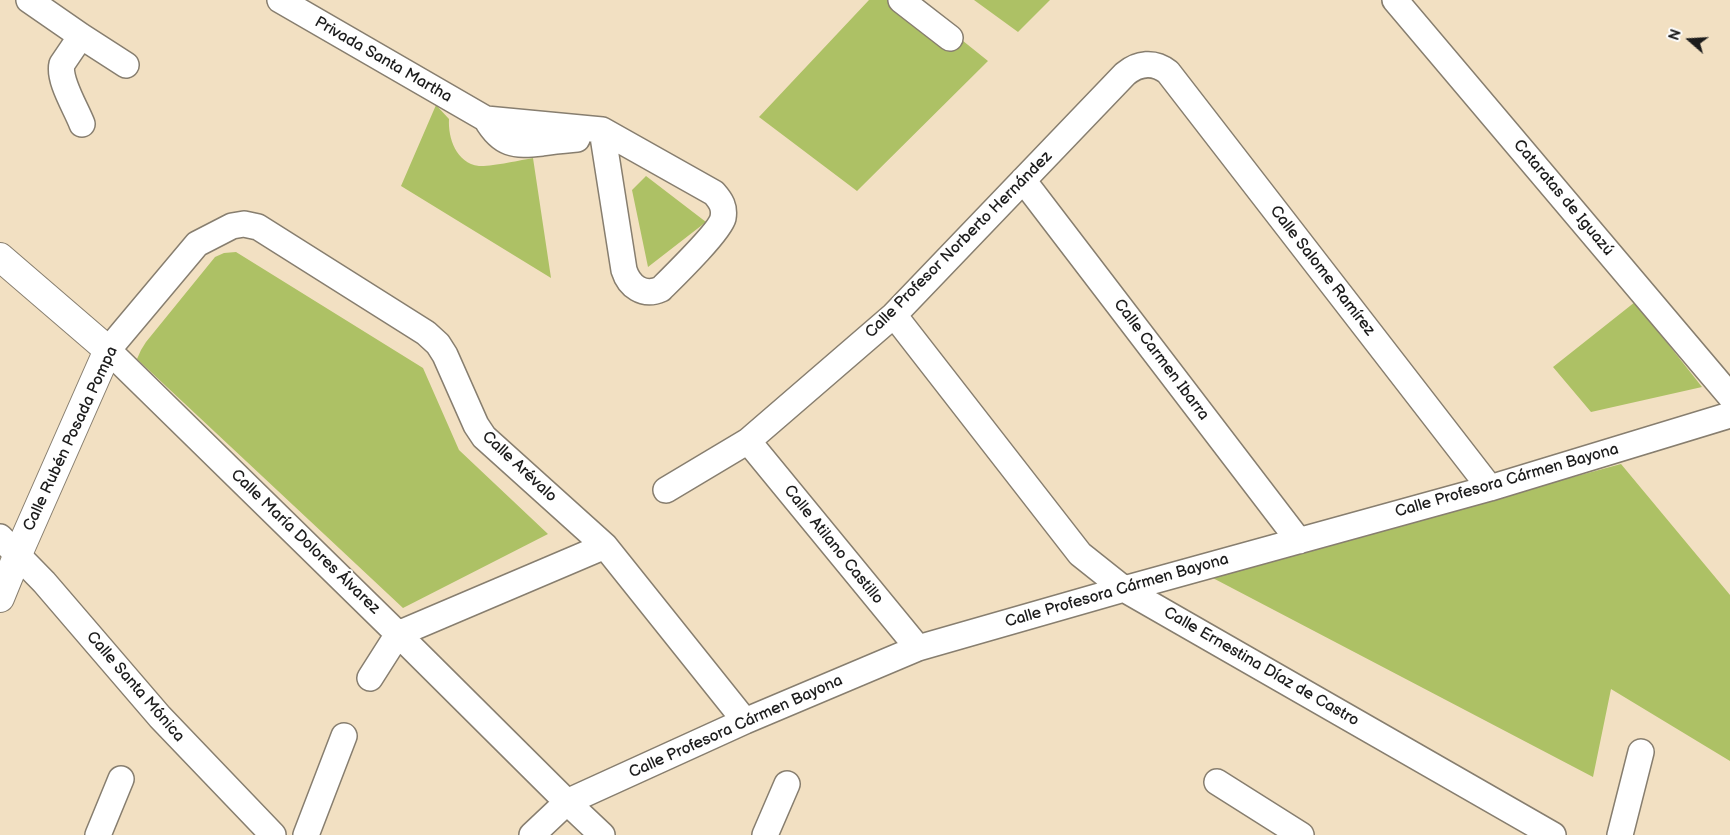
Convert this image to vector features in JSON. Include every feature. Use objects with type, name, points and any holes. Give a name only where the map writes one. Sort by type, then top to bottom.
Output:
[{"type":"street","points":[[29,0],[126,65]]},
{"type":"street","name":"Privada Santa Martha","points":[[280,0],[486,119],[499,137],[509,142],[520,145],[602,133]]},
{"type":"street","points":[[901,0],[950,38]]},
{"type":"street","name":"Cataratas de Iguazú","points":[[1396,0],[1730,396]]},
{"type":"street","points":[[81,36],[61,68],[63,80],[82,124]]},
{"type":"street","name":"Calle Profesor Norberto Hernández","points":[[666,490],[748,441],[894,315],[1125,74],[1132,68],[1149,64]]},
{"type":"street","name":"Calle Salome Ramírez","points":[[1149,64],[1157,65],[1168,72],[1490,488]]},
{"type":"street","points":[[602,133],[714,193],[720,199],[723,206],[722,218],[717,229],[657,291],[635,288],[627,278],[624,270],[602,133]]},
{"type":"street","name":"Calle Carmen Ibarra","points":[[1023,180],[1299,540]]},
{"type":"street","name":"Calle Arévalo","points":[[197,244],[232,226],[244,224],[258,227],[426,333],[438,344],[445,355],[476,425],[484,437],[605,546],[745,721]]},
{"type":"street","name":"Calle Rubén Posada Pompa","points":[[0,598],[9,546],[108,350],[197,244]]},
{"type":"street","name":"Calle María Dolores Álvarez","points":[[0,257],[108,350],[398,634],[566,802],[602,835]]},
{"type":"street","name":"Calle Ernestina Díaz de Castro","points":[[894,315],[1080,554],[1124,589],[1553,835]]},
{"type":"street","name":"Calle Profesora Cármen Bayona","points":[[532,835],[566,802],[745,721],[918,648],[1490,488],[1730,415]]},
{"type":"street","name":"Calle Atilano Castillo","points":[[748,441],[918,648]]},
{"type":"street","name":"Calle Santa Mónica","points":[[9,546],[44,582],[160,717],[273,835]]},
{"type":"street","points":[[370,678],[398,634],[605,546]]},
{"type":"street","points":[[306,835],[344,736]]},
{"type":"street","points":[[1620,835],[1641,752]]},
{"type":"street","points":[[98,835],[121,779]]},
{"type":"street","points":[[1217,782],[1301,835]]},
{"type":"street","points":[[765,835],[787,784]]},
{"type":"green space","points":[[869,0],[912,0],[988,61],[857,191],[759,117]]},
{"type":"green space","points":[[974,0],[1050,0],[1018,32]]},
{"type":"green space","points":[[436,105],[449,119],[450,134],[459,155],[471,164],[479,166],[490,165],[533,158],[551,278],[401,186]]},
{"type":"green space","points":[[646,176],[706,222],[648,267],[632,190]]},
{"type":"green space","points":[[236,252],[423,368],[459,450],[548,534],[403,608],[137,359],[146,342],[215,257],[224,253]]},
{"type":"green space","points":[[1635,302],[1702,387],[1591,412],[1553,367]]},
{"type":"green space","points":[[1621,464],[1730,595],[1730,761],[1611,689],[1593,777],[1209,576]]}]
